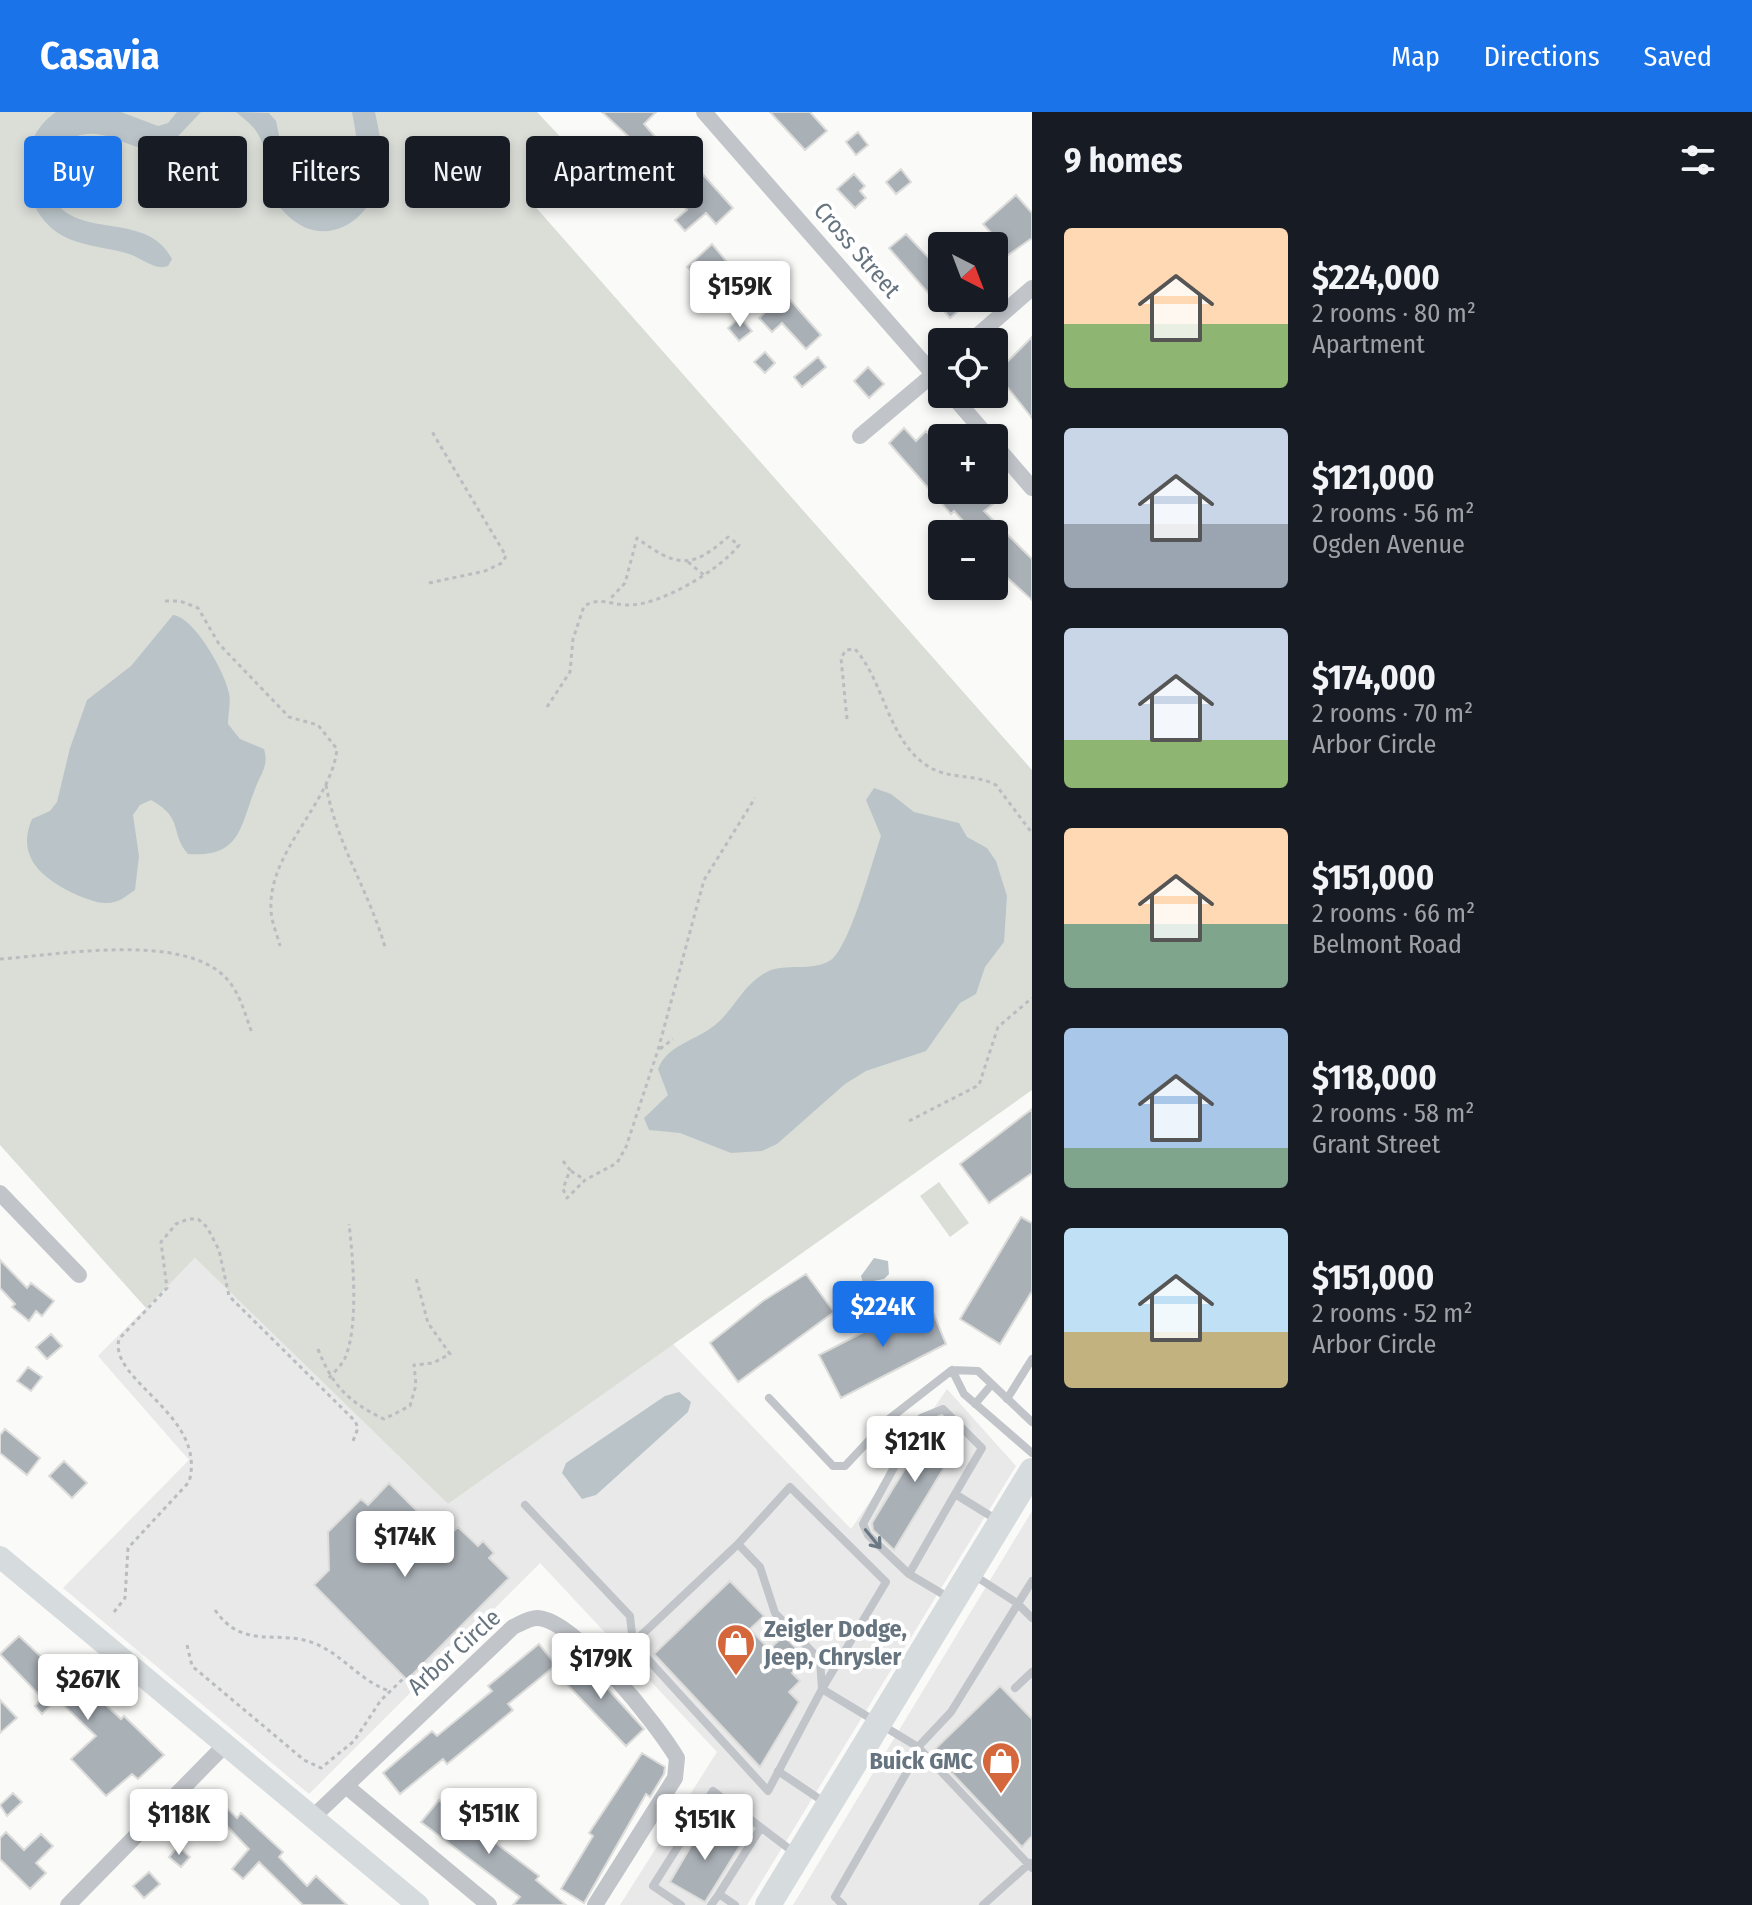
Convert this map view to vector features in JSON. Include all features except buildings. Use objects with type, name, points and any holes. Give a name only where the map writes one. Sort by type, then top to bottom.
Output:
[{"type":"main road","points":[[768,1905],[1032,1471]]},
{"type":"main road","points":[[0,1557],[418,1905]]},
{"type":"street","name":"Cross Street","points":[[704,112],[928,363]]},
{"type":"street","points":[[986,328],[1032,288]]},
{"type":"street","points":[[860,436],[928,383]]},
{"type":"street","points":[[963,408],[977,424]]},
{"type":"street","points":[[1008,460],[1032,488]]},
{"type":"street","points":[[0,1193],[79,1275]]},
{"type":"street","name":"Arbor Circle","points":[[312,1818],[513,1627],[536,1618],[573,1636],[650,1716],[677,1758],[675,1778],[595,1905]]},
{"type":"street","points":[[68,1905],[225,1745]]},
{"type":"street","points":[[346,1786],[489,1905]]},
{"type":"lane","points":[[1007,1399],[1032,1359]]},
{"type":"lane","points":[[769,1398],[833,1466],[845,1466],[889,1419],[952,1370],[978,1371],[1032,1422]]},
{"type":"lane","points":[[952,1370],[964,1394],[1032,1453]]},
{"type":"lane","points":[[975,1404],[992,1384]]},
{"type":"lane","points":[[909,1574],[982,1448],[943,1409],[921,1418],[863,1524],[868,1535],[909,1574],[953,1601]]},
{"type":"lane","points":[[525,1505],[630,1616],[633,1643],[768,1791],[822,1689],[886,1582],[790,1487],[738,1544],[633,1643]]},
{"type":"lane","points":[[955,1494],[1001,1522]]},
{"type":"lane","points":[[738,1544],[760,1567],[775,1613],[820,1660],[822,1689]]},
{"type":"lane","points":[[970,1572],[1017,1603],[1032,1618]]},
{"type":"lane","points":[[843,1905],[835,1897],[912,1763],[918,1747],[951,1712],[1032,1581]]},
{"type":"lane","points":[[1015,1688],[1032,1672]]},
{"type":"lane","points":[[822,1689],[918,1747],[1031,1864],[983,1905]]},
{"type":"lane","points":[[778,1771],[829,1805]]},
{"type":"lane","points":[[681,1905],[653,1886],[713,1791],[798,1856]]},
{"type":"lane","points":[[711,1905],[760,1829]]},
{"type":"lane","points":[[719,1894],[735,1905]]},
{"type":"path","points":[[429,583],[485,571],[502,563],[506,556],[431,430]]},
{"type":"path","points":[[610,599],[625,605],[672,593],[704,575],[739,545],[735,539],[728,537],[709,555],[688,562]]},
{"type":"path","points":[[547,707],[570,672],[573,639],[584,606],[610,599],[625,583],[637,538],[659,554],[688,562],[704,575]]},
{"type":"path","points":[[165,601],[180,601],[198,608],[219,644],[289,717],[318,725],[329,735],[337,749],[335,769],[303,823],[277,881],[271,908],[280,946]]},
{"type":"path","points":[[847,719],[841,658],[846,650],[855,649],[913,753],[929,767],[943,773],[988,780],[996,785],[1032,833]]},
{"type":"path","points":[[326,785],[336,834],[360,882],[385,947]]},
{"type":"path","points":[[570,1170],[563,1189],[567,1198],[585,1180],[617,1163],[634,1128],[658,1050],[704,880],[755,798]]},
{"type":"path","points":[[0,959],[110,951],[188,955],[210,964],[226,978],[237,992],[252,1033]]},
{"type":"path","points":[[909,1121],[979,1085],[998,1027],[1032,998]]},
{"type":"path","points":[[658,1050],[673,1039]]},
{"type":"path","points":[[563,1161],[585,1180]]},
{"type":"path","points":[[114,1612],[125,1598],[128,1548],[189,1482],[193,1468],[178,1424],[125,1367],[118,1346],[119,1339],[167,1288],[161,1242],[176,1224],[198,1219],[207,1227],[219,1250],[229,1296],[355,1421],[358,1428],[353,1441]]},
{"type":"path","points":[[329,1378],[345,1358],[350,1336],[354,1269],[349,1224]]},
{"type":"path","points":[[318,1349],[329,1378],[364,1409],[384,1419],[410,1406],[416,1385],[414,1365],[433,1363],[450,1354],[428,1323],[416,1278]]},
{"type":"path","points":[[215,1610],[242,1633],[261,1639],[300,1639],[329,1650],[361,1678],[389,1691]]},
{"type":"path","points":[[187,1645],[192,1666],[312,1766],[321,1768],[340,1755],[389,1691],[405,1677]]},
{"type":"shaded area","points":[[0,112],[537,112],[560,136],[526,136],[526,208],[536,208],[1032,770],[1032,1090],[448,1504],[195,1258],[146,1308],[0,1145]]},
{"type":"shaded area","points":[[56,112],[121,112],[158,126],[168,123],[177,112],[201,112],[178,136],[138,136],[138,148],[122,142],[122,136],[35,136],[42,124]]},
{"type":"shaded area","points":[[236,112],[269,113],[276,121],[279,136],[263,136],[263,146],[254,128]]},
{"type":"shaded area","points":[[352,112],[375,112],[380,136],[356,136]]},
{"type":"shaded area","points":[[36,208],[62,208],[88,222],[144,234],[160,243],[172,259],[168,266],[158,267],[129,254],[74,241],[58,233]]},
{"type":"shaded area","points":[[281,208],[366,208],[345,226],[331,231],[316,231]]},
{"type":"shaded area","points":[[173,615],[190,625],[207,647],[222,672],[229,693],[228,724],[240,739],[264,749],[265,765],[241,828],[228,845],[218,851],[188,854],[168,813],[151,800],[140,805],[133,815],[139,856],[135,890],[115,902],[96,902],[65,889],[44,875],[30,856],[28,833],[32,819],[50,811],[57,802],[70,748],[87,700],[131,666]]},
{"type":"shaded area","points":[[874,788],[891,794],[914,812],[959,823],[967,837],[987,848],[996,861],[1007,896],[1004,942],[985,967],[976,994],[960,1003],[926,1051],[866,1071],[845,1084],[777,1144],[762,1151],[731,1153],[680,1133],[649,1130],[644,1118],[668,1095],[658,1069],[668,1054],[715,1025],[762,975],[778,968],[825,963],[838,952],[853,921],[881,836],[866,800]]},
{"type":"shaded area","points":[[939,1182],[969,1223],[950,1237],[920,1196]]},
{"type":"shaded area","points":[[195,1258],[448,1504],[673,1344],[851,1529],[947,1389],[1016,1466],[747,1905],[620,1905],[717,1752],[540,1563],[309,1794],[63,1588],[189,1460],[98,1356]]},
{"type":"shaded area","points":[[874,1258],[888,1261],[889,1274],[884,1279],[863,1283],[861,1276]]},
{"type":"shaded area","points":[[679,1392],[691,1402],[688,1412],[596,1495],[582,1499],[562,1473],[566,1463],[665,1396]]},
{"type":"shaded area","points":[[1032,1511],[1032,1905],[793,1905]]},
{"type":"place","name":"Zeigler Dodge, Jeep, Chrysler","points":[[736,1677]]},
{"type":"place","name":"Buick GMC","points":[[1001,1795]]}]
